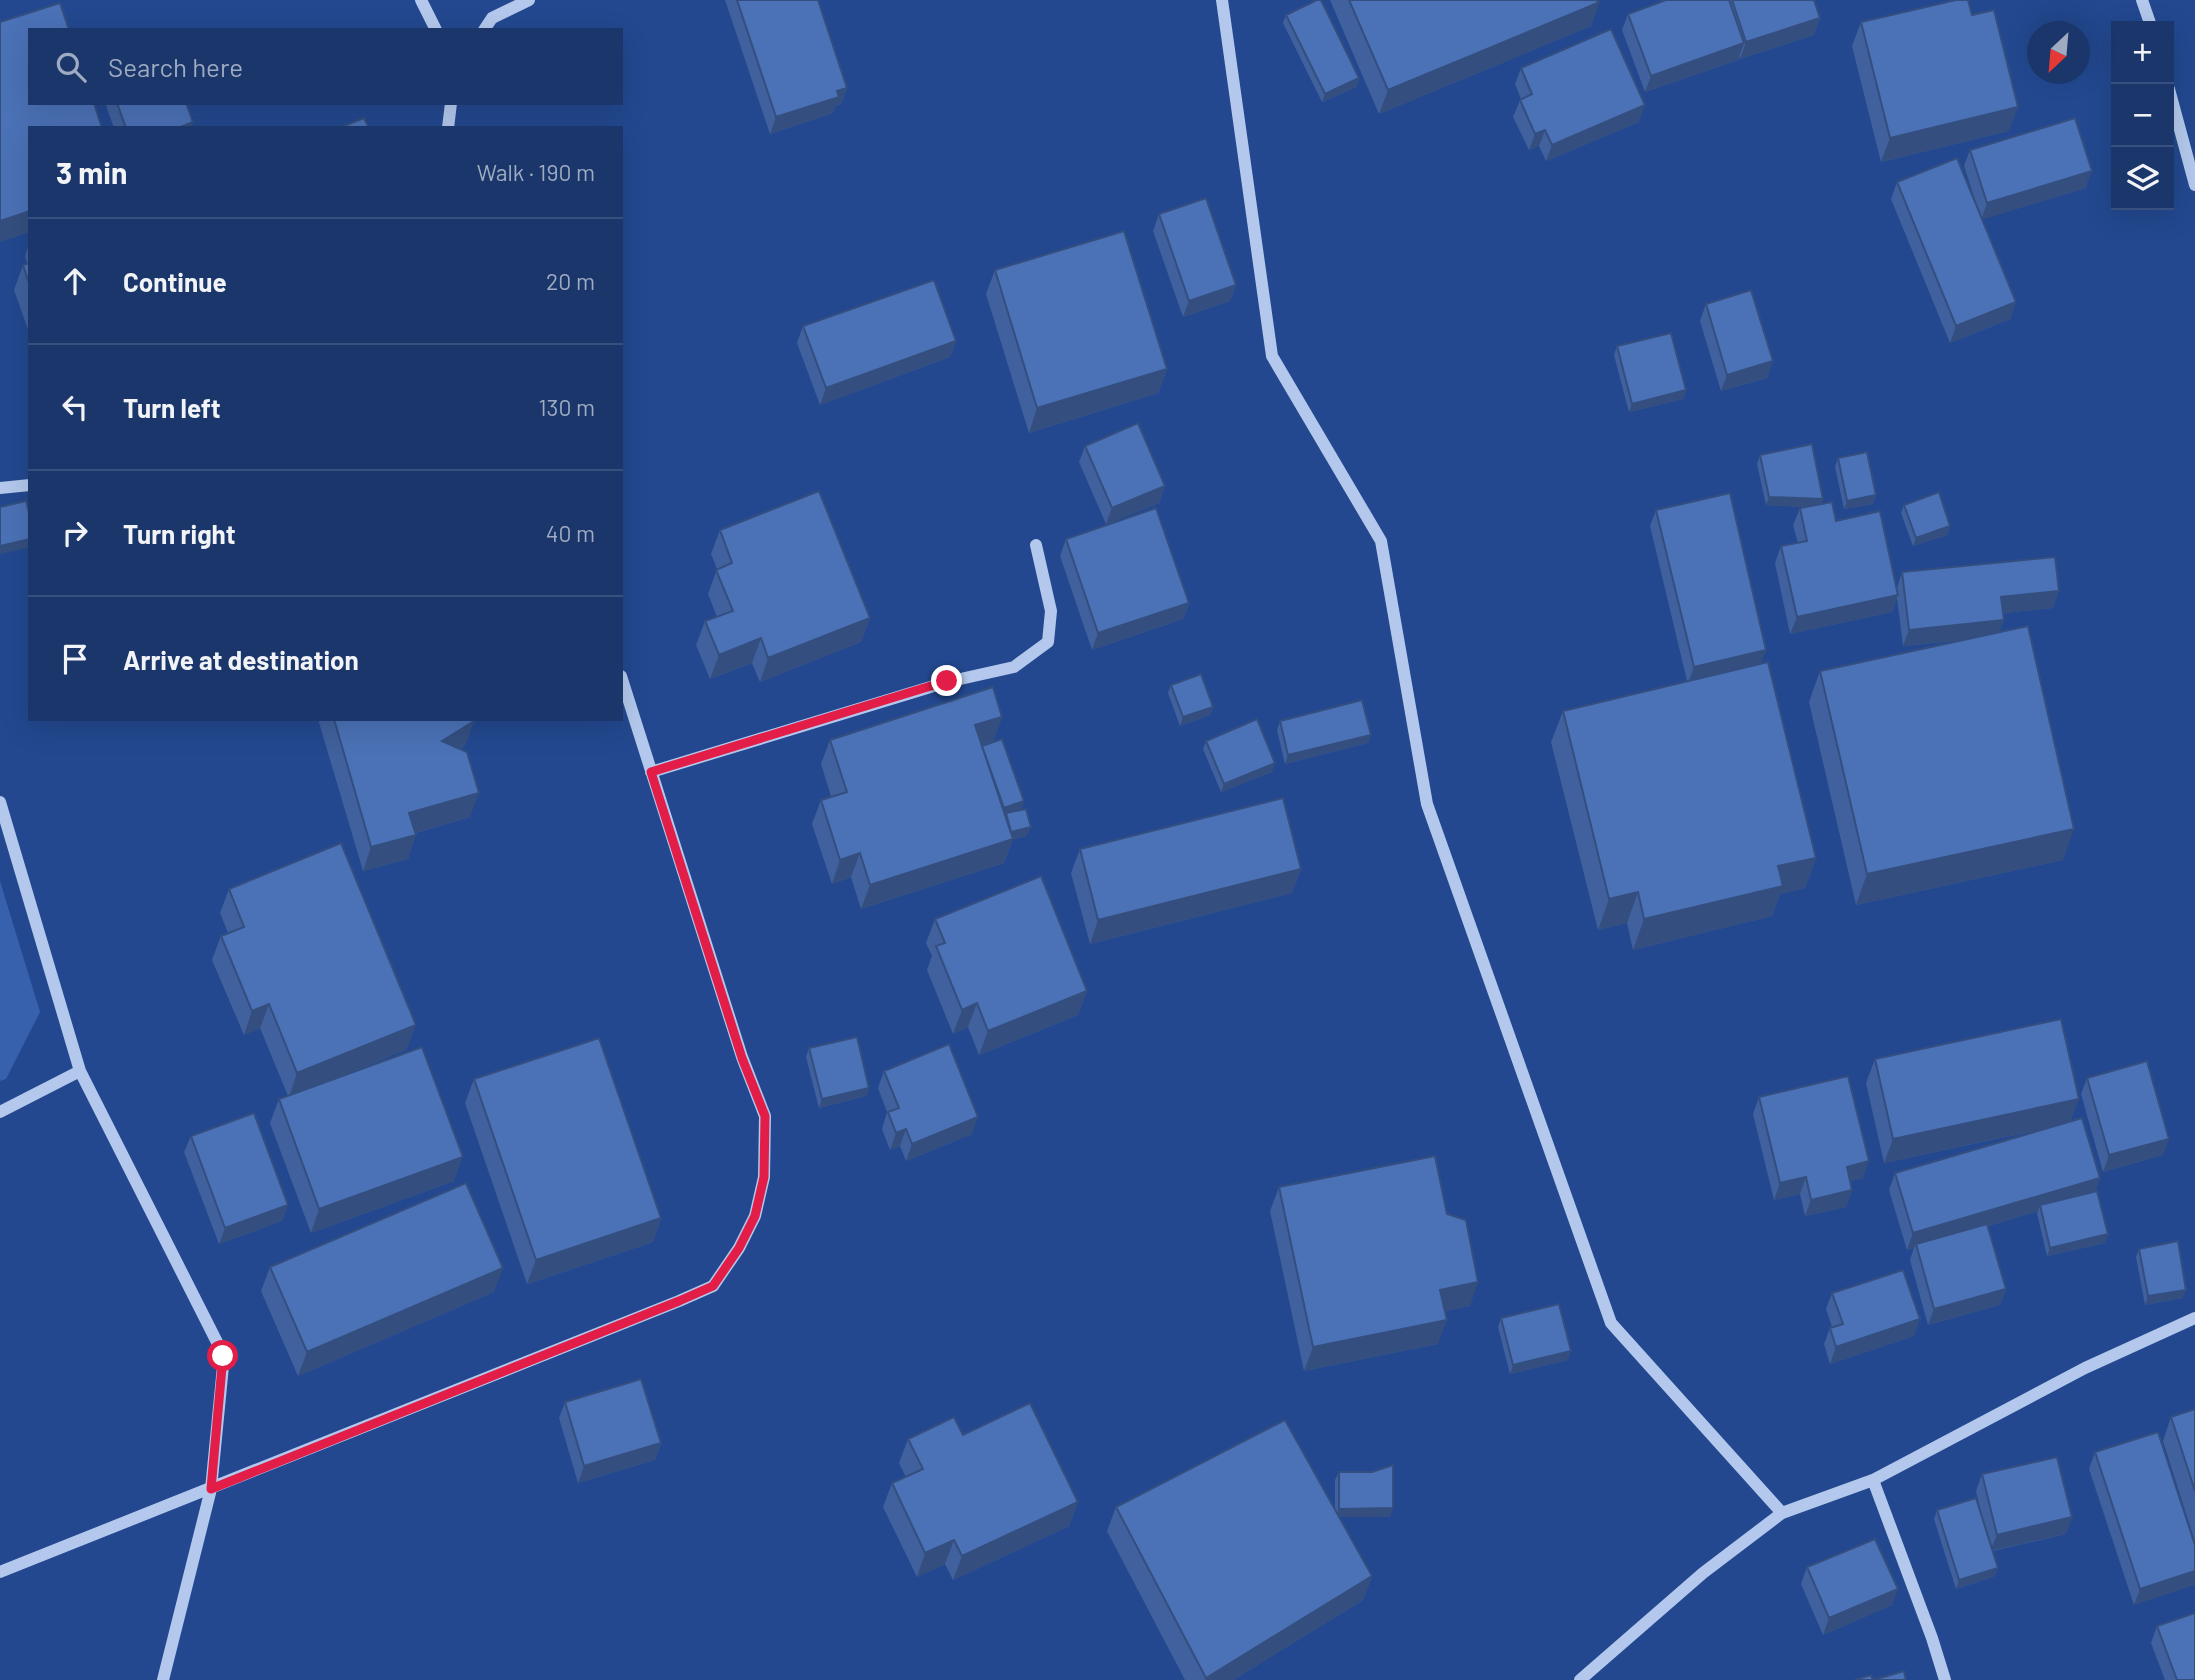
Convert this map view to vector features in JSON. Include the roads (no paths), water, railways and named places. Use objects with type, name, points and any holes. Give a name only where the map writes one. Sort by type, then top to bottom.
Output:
[{"type":"street","points":[[421,0],[435,28]]},
{"type":"street","points":[[485,28],[492,18],[529,0]]},
{"type":"street","points":[[1222,0],[1272,356],[1381,541],[1427,804],[1611,1323],[1782,1513]]},
{"type":"street","points":[[2142,0],[2149,21]]},
{"type":"street","points":[[448,126],[451,105]]},
{"type":"street","points":[[2174,107],[2195,185]]},
{"type":"street","points":[[0,488],[28,485]]},
{"type":"street","points":[[651,772],[947,681],[1014,667],[1048,642],[1051,611],[1036,545]]},
{"type":"street","points":[[0,1572],[713,1286],[739,1248],[755,1216],[764,1177],[765,1116],[742,1058],[623,682]]},
{"type":"street","points":[[0,802],[80,1071],[223,1356],[211,1489],[163,1680]]},
{"type":"street","points":[[0,1112],[80,1071]]},
{"type":"street","points":[[1580,1680],[1703,1573],[1782,1513],[1873,1480],[2085,1368],[2195,1318]]},
{"type":"street","points":[[1873,1480],[1945,1680]]}]
